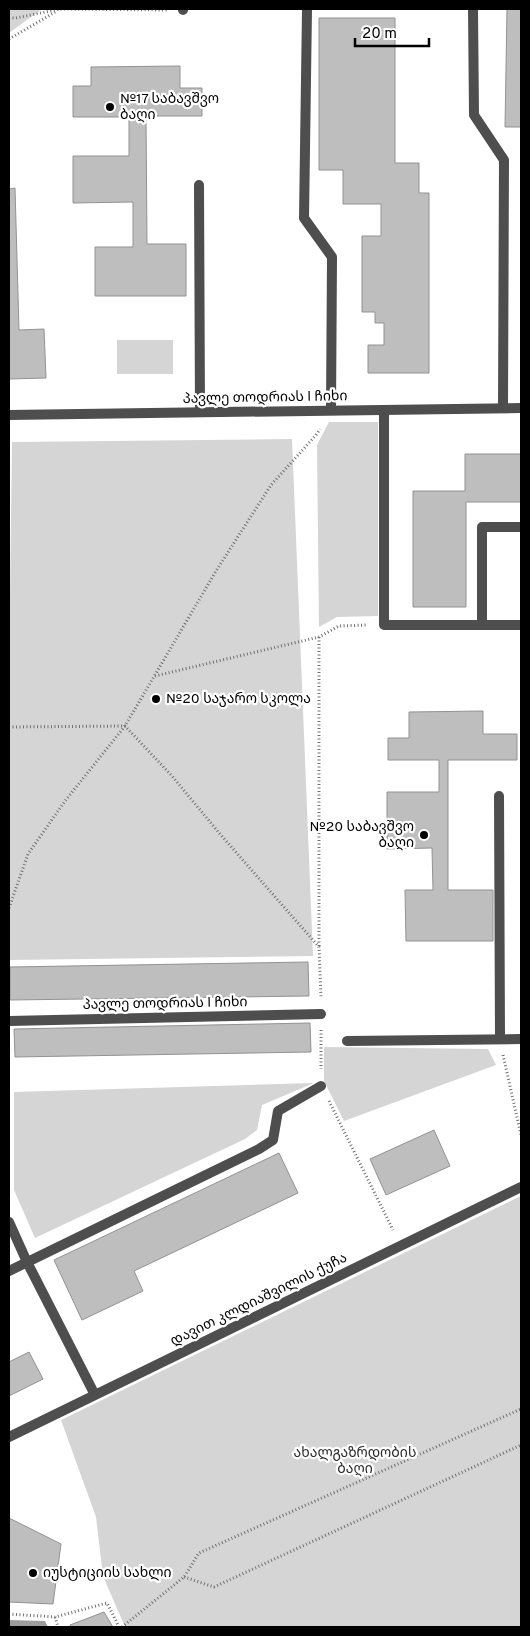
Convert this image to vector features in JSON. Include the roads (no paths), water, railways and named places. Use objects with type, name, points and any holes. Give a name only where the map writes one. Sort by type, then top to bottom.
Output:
[{"type":"street","points":[[307,9],[304,218],[332,257],[331,410]]},
{"type":"street","points":[[473,9],[474,115],[504,160],[503,408]]},
{"type":"street","points":[[199,185],[200,412]]},
{"type":"street","name":"პავლე თოდრიას I ჩიხი","points":[[9,415],[521,408]]},
{"type":"street","points":[[384,410],[384,625],[521,625]]},
{"type":"street","points":[[482,625],[482,527],[521,526]]},
{"type":"street","points":[[499,796],[500,1039]]},
{"type":"street","name":"პავლე თოდრიას I ჩიხი","points":[[9,1021],[321,1014]]},
{"type":"street","points":[[347,1041],[521,1039]]},
{"type":"street","points":[[9,1271],[259,1150],[273,1140],[278,1111],[321,1086]]},
{"type":"street","name":"დავით კლდიაშვილის ქუჩა","points":[[9,1437],[521,1188]]},
{"type":"street","points":[[9,1222],[94,1395]]},
{"type":"place","name":"№17 საბავშვო ბაღი","points":[[110,107]]},
{"type":"place","name":"№20 საჯარო სკოლა","points":[[156,699]]},
{"type":"place","name":"№20 საბავშვო ბაღი","points":[[424,835]]},
{"type":"place","name":"იუსტიციის სახლი","points":[[33,1573]]},
{"type":"park label","name":"ახალგაზრდობის ბაღი","points":[[355,1462]]}]
